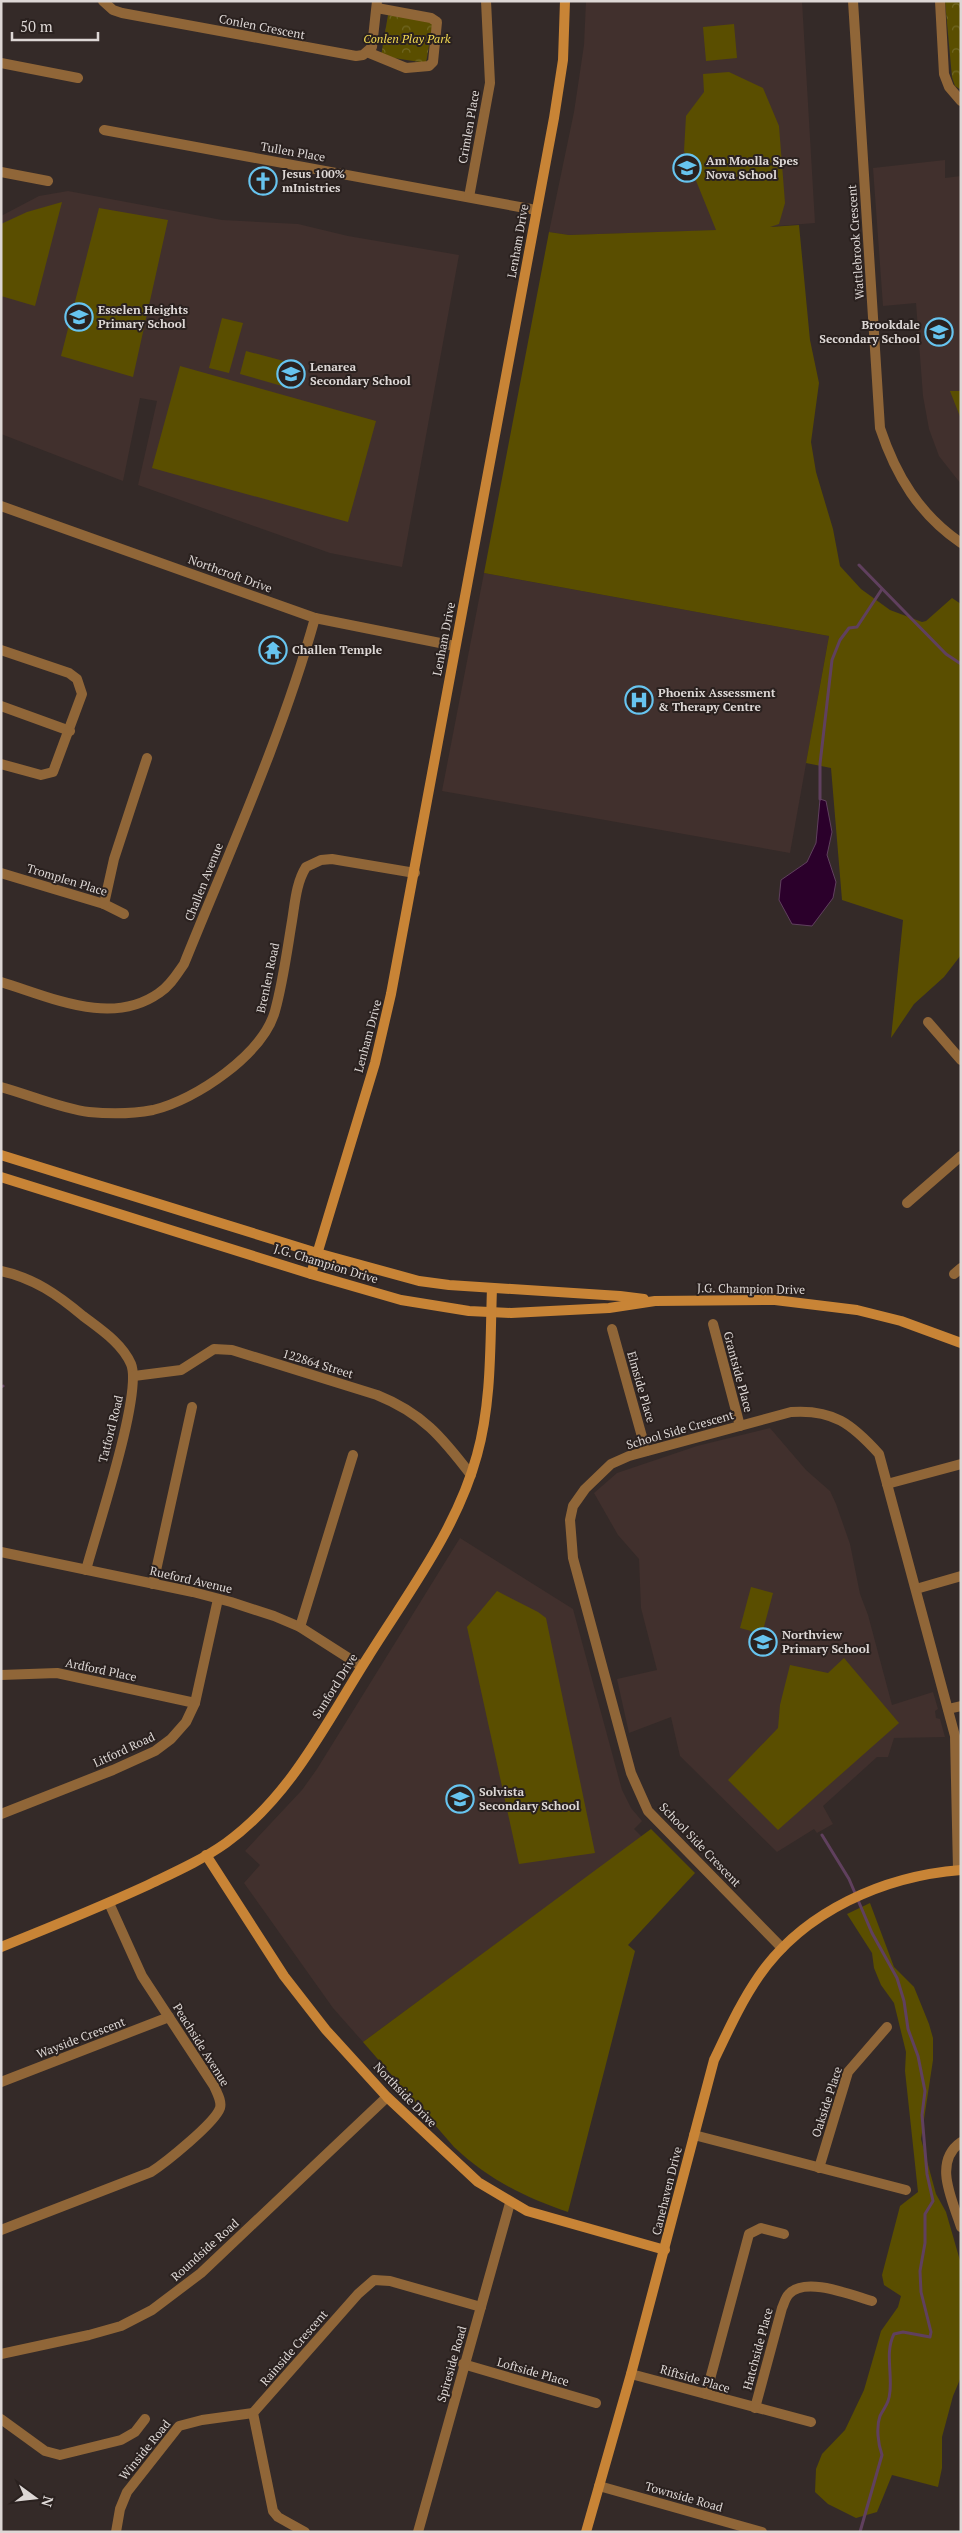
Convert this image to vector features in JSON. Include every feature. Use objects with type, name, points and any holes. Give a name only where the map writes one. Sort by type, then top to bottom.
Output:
[{"type":"street","name":"Conlen Crescent","points":[[103,1],[113,10],[122,13],[346,55],[356,56],[367,52]]},
{"type":"street","name":"Crimlen Place","points":[[469,198],[490,84],[486,1]]},
{"type":"street","name":"Lenham Drive","points":[[311,1274],[384,1029],[415,873],[563,60],[565,1]]},
{"type":"street","name":"Wattlebrook Crescent","points":[[853,1],[880,428],[895,469],[906,487],[932,519],[961,543]]},
{"type":"street","points":[[940,1],[944,74],[949,87],[961,102]]},
{"type":"street","points":[[377,5],[431,18],[437,22],[432,62],[429,66],[406,68],[367,52],[372,47],[377,5]]},
{"type":"street","points":[[1,63],[78,78]]},
{"type":"street","name":"Tullen Place","points":[[104,130],[536,210]]},
{"type":"street","points":[[1,172],[48,181]]},
{"type":"street","name":"Northcroft Drive","points":[[1,506],[315,618],[455,646]]},
{"type":"street","name":"Challen Avenue","points":[[1,982],[95,1009],[130,1007],[146,1001],[161,992],[172,982],[184,964],[250,800],[292,691],[315,618]]},
{"type":"street","points":[[1,650],[69,673],[77,679],[82,694],[56,769],[50,774],[41,775],[1,764]]},
{"type":"street","points":[[1,706],[70,731]]},
{"type":"street","points":[[104,904],[114,859],[147,758]]},
{"type":"street","name":"Brenlen Road","points":[[1,1087],[86,1112],[125,1113],[153,1110],[167,1105],[217,1080],[234,1067],[261,1039],[270,1026],[283,976],[298,888],[306,867],[321,860],[332,859],[415,873]]},
{"type":"street","name":"Tromplen Place","points":[[1,873],[104,904],[124,914]]},
{"type":"street","points":[[928,1022],[961,1060]]},
{"type":"street","name":"J.G. Champion Drive","points":[[1,1155],[317,1253],[419,1281],[492,1288],[620,1296],[655,1301]]},
{"type":"street","points":[[907,1203],[961,1156]]},
{"type":"street","name":"J.G. Champion Drive","points":[[1,1177],[311,1274],[401,1300],[491,1312],[609,1308],[655,1301],[774,1300],[858,1310],[901,1321],[961,1343]]},
{"type":"street","points":[[1,1271],[30,1280],[54,1292],[113,1340],[131,1364],[134,1376]]},
{"type":"street","name":"Sunford Drive","points":[[1,1947],[109,1903],[206,1855],[240,1832],[279,1792],[301,1765],[439,1544],[471,1475],[482,1432],[488,1395],[492,1288]]},
{"type":"street","name":"Grantside Place","points":[[712,1324],[740,1426]]},
{"type":"street","name":"Elmside Place","points":[[612,1328],[646,1451]]},
{"type":"street","name":"122864 Street","points":[[134,1376],[181,1370],[214,1349],[232,1350],[377,1395],[400,1404],[427,1422],[446,1442],[471,1475]]},
{"type":"street","name":"Tatford Road","points":[[86,1570],[131,1407],[134,1376]]},
{"type":"street","points":[[153,1584],[192,1407]]},
{"type":"street","name":"School Side Crescent","points":[[782,1948],[648,1811],[631,1773],[573,1558],[570,1520],[573,1506],[584,1489],[611,1464],[646,1451],[790,1412],[810,1410],[832,1415],[863,1436],[879,1454],[955,1736],[959,1870]]},
{"type":"street","points":[[300,1627],[353,1455]]},
{"type":"street","points":[[888,1484],[961,1464]]},
{"type":"street","name":"Rueford Avenue","points":[[1,1552],[218,1599],[274,1616],[300,1627],[362,1666]]},
{"type":"street","points":[[916,1589],[961,1576]]},
{"type":"street","name":"Litford Road","points":[[1,1814],[155,1751],[171,1739],[186,1722],[195,1703],[218,1599]]},
{"type":"street","name":"Ardford Place","points":[[1,1675],[57,1673],[195,1703]]},
{"type":"street","points":[[948,1709],[961,1706]]},
{"type":"street","name":"Northside Drive","points":[[206,1855],[284,1976],[326,2030],[387,2097],[478,2182],[510,2203],[564,2223],[665,2250]]},
{"type":"street","name":"Canehaven Drive","points":[[586,2532],[632,2374],[714,2060],[736,2011],[760,1975],[782,1948],[801,1930],[847,1901],[866,1892],[911,1877],[959,1870]]},
{"type":"street","name":"Peachside Avenue","points":[[1,2230],[151,2172],[164,2164],[214,2118],[220,2108],[220,2098],[142,1976],[109,1903]]},
{"type":"street","name":"Wayside Crescent","points":[[1,2082],[169,2017]]},
{"type":"street","name":"Oakside Place","points":[[819,2168],[848,2072],[887,2028]]},
{"type":"street","name":"Roundside Road","points":[[1,2354],[121,2326],[152,2310],[201,2273],[387,2097]]},
{"type":"street","points":[[694,2136],[906,2190]]},
{"type":"street","points":[[961,2142],[948,2153],[945,2164],[947,2180],[961,2227]]},
{"type":"street","name":"Spireside Road","points":[[418,2532],[463,2364],[510,2203]]},
{"type":"street","points":[[706,2394],[749,2234],[761,2228],[784,2234]]},
{"type":"street","name":"Rainside Crescent","points":[[254,2413],[358,2294],[374,2280],[390,2281],[480,2307]]},
{"type":"street","name":"Hatchside Place","points":[[755,2408],[782,2308],[787,2296],[801,2287],[815,2286],[872,2301]]},
{"type":"street","name":"Loftside Place","points":[[463,2364],[596,2403]]},
{"type":"street","name":"Riftside Place","points":[[632,2374],[811,2422]]},
{"type":"street","points":[[254,2413],[270,2504],[278,2517],[305,2532]]},
{"type":"street","name":"Winside Road","points":[[116,2532],[120,2509],[127,2492],[179,2426],[202,2420],[254,2413]]},
{"type":"street","points":[[1,2419],[46,2451],[60,2455],[121,2440],[135,2432],[145,2419]]},
{"type":"street","name":"Townside Road","points":[[599,2486],[762,2532]]},
{"type":"street","points":[[720,2532],[723,2521]]},
{"type":"shaded area","name":"Am Moolla Spes Nova School","points":[[586,1],[802,1],[815,223],[727,230],[569,235],[549,232],[574,112],[584,45]]},
{"type":"shaded area","name":"Brookdale Secondary School","points":[[945,160],[945,178],[961,176],[961,484],[939,456],[929,429],[923,396],[916,303],[883,306],[873,168]]},
{"type":"shaded area","name":"Lenarea Secondary School","points":[[68,191],[222,220],[298,224],[348,236],[459,255],[402,567],[330,553],[138,485],[157,401],[140,398],[123,481],[1,434],[1,216],[39,196]]},
{"type":"shaded area","name":"Phoenix Assessment & Therapy Centre","points":[[484,573],[829,636],[790,853],[442,791]]},
{"type":"shaded area","points":[[820,799],[826,801],[832,832],[827,855],[836,882],[833,898],[812,926],[792,924],[779,900],[781,880],[807,862],[816,843]]},
{"type":"shaded area","name":"Northview Primary School","points":[[770,1428],[806,1470],[830,1491],[836,1504],[850,1544],[860,1594],[868,1615],[892,1705],[933,1692],[938,1709],[935,1711],[936,1718],[940,1719],[945,1737],[894,1738],[888,1757],[877,1757],[823,1806],[833,1824],[817,1833],[814,1829],[777,1852],[680,1756],[671,1717],[629,1733],[617,1679],[657,1670],[641,1608],[639,1559],[618,1535],[594,1493],[617,1473],[697,1446]]},
{"type":"shaded area","name":"Solvista Secondary School","points":[[460,1538],[573,1609],[622,1790],[631,1808],[642,1821],[634,1829],[642,1837],[363,2042],[333,2008],[244,1883],[260,1865],[245,1851],[302,1790],[317,1769]]},
{"type":"green space","points":[[945,1],[961,1],[961,90],[955,86],[952,77]]},
{"type":"green space","name":"Conlen Play Park","points":[[388,15],[433,22],[426,63],[381,56]]},
{"type":"green space","points":[[734,24],[737,58],[706,61],[703,27]]},
{"type":"green space","points":[[729,72],[763,88],[779,126],[785,203],[779,224],[770,227],[799,225],[810,340],[819,383],[811,442],[816,472],[833,529],[840,566],[861,589],[890,610],[922,622],[926,621],[952,598],[961,604],[961,955],[944,977],[914,1004],[891,1038],[903,920],[842,900],[831,768],[806,763],[829,636],[484,573],[549,232],[569,235],[716,230],[684,151],[686,116],[704,92],[703,74]]},
{"type":"green space","points":[[62,202],[35,306],[1,296],[1,224],[27,212]]},
{"type":"green space","points":[[99,208],[168,220],[133,377],[61,356]]},
{"type":"green space","points":[[222,318],[243,323],[229,373],[209,368]]},
{"type":"green space","points":[[246,351],[295,364],[289,388],[240,374]]},
{"type":"green space","points":[[180,366],[376,421],[348,522],[152,468]]},
{"type":"green space","points":[[950,391],[961,391],[961,419]]},
{"type":"green space","points":[[751,1587],[773,1593],[762,1634],[740,1628]]},
{"type":"green space","points":[[497,1591],[546,1618],[595,1853],[519,1864],[467,1627]]},
{"type":"green space","points":[[844,1658],[899,1723],[778,1830],[728,1780],[778,1728],[780,1705],[790,1665],[828,1673]]},
{"type":"green space","points":[[651,1829],[695,1873],[628,1945],[635,1951],[568,2212],[536,2200],[507,2186],[480,2169],[454,2147],[363,2042]]},
{"type":"green space","points":[[870,1903],[894,1967],[914,1987],[933,2038],[933,2060],[921,2139],[936,2194],[946,2212],[961,2264],[961,2377],[953,2396],[942,2437],[942,2468],[938,2487],[892,2475],[877,2512],[856,2518],[828,2504],[815,2492],[816,2469],[822,2454],[845,2430],[864,2390],[881,2331],[898,2307],[901,2296],[884,2285],[882,2275],[900,2206],[918,2192],[905,2071],[906,2052],[894,2003],[881,1985],[874,1968],[872,1953],[847,1914]]},
{"type":"waterway","points":[[859,565],[946,654],[961,664]]},
{"type":"waterway","points":[[820,799],[820,764],[832,660],[840,640],[849,628],[857,627],[882,589]]},
{"type":"waterway","points":[[822,1835],[849,1879],[872,1933],[897,1978],[904,2001],[908,2029],[918,2056],[925,2091],[922,2115],[927,2174],[933,2201],[925,2214],[925,2243],[920,2271],[921,2292],[931,2332],[930,2337],[903,2332],[894,2334],[891,2341],[889,2395],[878,2425],[882,2455],[860,2532]]},
{"type":"place","name":"Am Moolla Spes Nova School","points":[[687,168]]},
{"type":"place","name":"Jesus 100% mInistries","points":[[263,181]]},
{"type":"place","name":"Esselen Heights Primary School","points":[[79,317]]},
{"type":"place","name":"Brookdale Secondary School","points":[[939,332]]},
{"type":"place","name":"Lenarea Secondary School","points":[[291,374]]},
{"type":"place","name":"Challen Temple","points":[[273,650]]},
{"type":"place","name":"Phoenix Assessment & Therapy Centre","points":[[639,700]]},
{"type":"place","name":"Northview Primary School","points":[[763,1642]]},
{"type":"place","name":"Solvista Secondary School","points":[[460,1799]]}]
